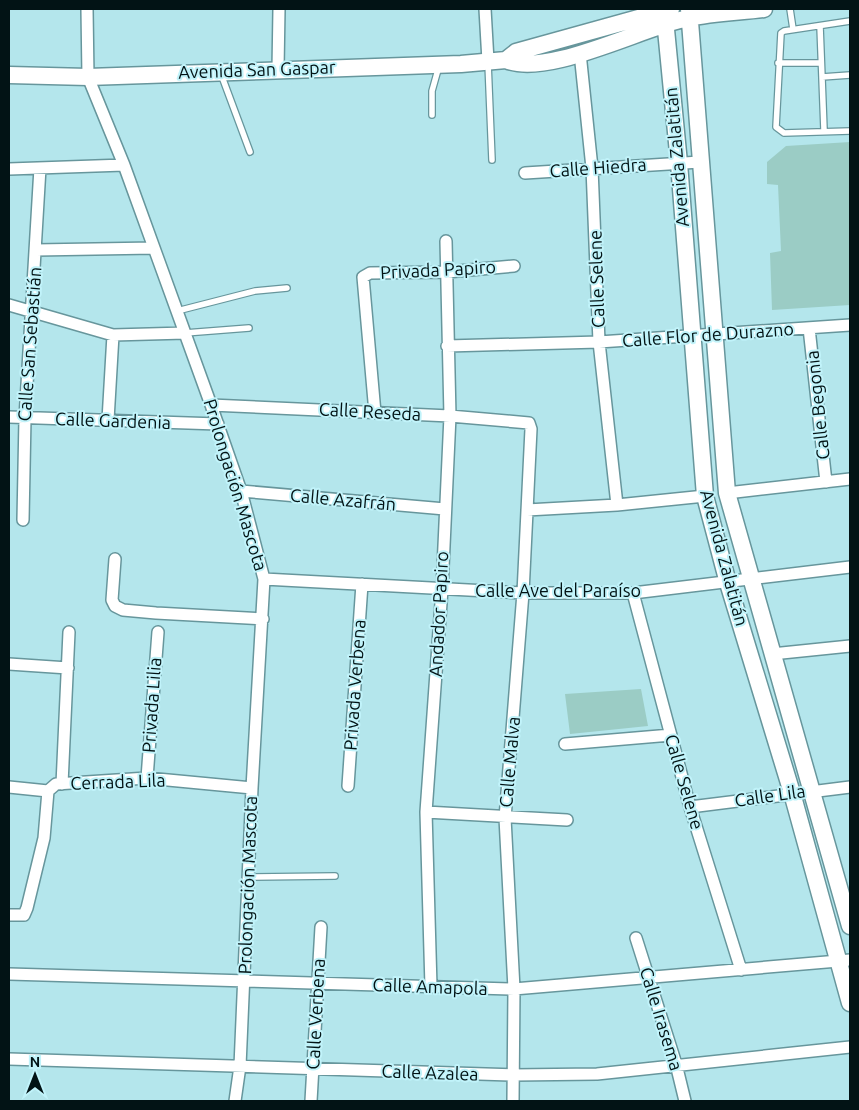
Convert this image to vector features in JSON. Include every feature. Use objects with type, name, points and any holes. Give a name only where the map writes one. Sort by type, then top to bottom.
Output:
[{"type":"street","name":"Prolongación Mascota","points":[[87,9],[88,77],[124,165],[218,424],[241,491],[264,579],[252,788],[240,1066],[235,1101]]},
{"type":"street","points":[[278,69],[279,9]]},
{"type":"street","points":[[485,9],[488,61]]},
{"type":"street","name":"Avenida San Gaspar","points":[[506,60],[516,52],[666,13],[764,9]]},
{"type":"street","name":"Avenida San Gaspar","points":[[9,75],[88,77],[506,60],[516,64],[533,64],[580,53],[666,13]]},
{"type":"street","name":"Avenida Zalatitán","points":[[666,13],[705,496],[728,583],[844,961],[850,1003]]},
{"type":"street","name":"Avenida Zalatitán","points":[[689,13],[713,336],[727,493],[850,926]]},
{"type":"street","name":"Calle Selene","points":[[580,53],[592,168],[600,342],[616,505]]},
{"type":"street","name":"Calle Hiedra","points":[[526,173],[700,162]]},
{"type":"street","points":[[9,169],[124,165]]},
{"type":"street","name":"Calle San Sebastián","points":[[23,520],[25,418],[40,168]]},
{"type":"street","name":"Andador Papiro","points":[[431,987],[426,812],[442,588],[450,416],[446,241]]},
{"type":"street","points":[[36,250],[154,248]]},
{"type":"street","name":"Privada Papiro","points":[[375,413],[363,278],[370,273],[447,272],[514,266]]},
{"type":"street","points":[[9,305],[113,335],[185,333]]},
{"type":"street","name":"Calle Flor de Durazno","points":[[447,346],[600,342],[713,336],[850,325]]},
{"type":"street","name":"Calle Begonia","points":[[810,328],[826,482]]},
{"type":"street","points":[[108,420],[113,335]]},
{"type":"street","name":"Calle Reseda","points":[[211,405],[450,416],[529,423]]},
{"type":"street","name":"Calle Gardenia","points":[[9,417],[218,424]]},
{"type":"street","name":"Calle Malva","points":[[513,1101],[514,989],[505,818],[523,593],[531,428],[529,423]]},
{"type":"street","points":[[727,493],[850,479]]},
{"type":"street","name":"Calle Azafrán","points":[[241,491],[445,509]]},
{"type":"street","points":[[527,510],[616,505],[705,496]]},
{"type":"street","points":[[115,559],[112,600],[114,606],[123,610],[263,619]]},
{"type":"street","name":"Calle Ave del Paraíso","points":[[264,579],[523,593],[633,593],[850,567]]},
{"type":"street","name":"Privada Verbena","points":[[348,786],[362,584]]},
{"type":"street","name":"Calle Selene","points":[[633,593],[690,807],[741,970]]},
{"type":"street","points":[[62,784],[69,632]]},
{"type":"street","name":"Privada Lilia","points":[[147,778],[158,632]]},
{"type":"street","points":[[772,654],[850,646]]},
{"type":"street","points":[[9,664],[68,668]]},
{"type":"street","points":[[565,744],[671,735]]},
{"type":"street","name":"Cerrada Lila","points":[[9,915],[24,915],[44,838],[48,791],[51,786],[147,778],[252,788]]},
{"type":"street","name":"Cerrada Lila","points":[[9,787],[48,791]]},
{"type":"street","name":"Calle Lila","points":[[690,807],[850,787]]},
{"type":"street","points":[[426,812],[505,818],[567,820]]},
{"type":"street","name":"Calle Verbena","points":[[311,1101],[321,927]]},
{"type":"street","name":"Calle Irasema","points":[[636,938],[676,1064],[684,1101]]},
{"type":"street","name":"Calle Amapola","points":[[9,974],[244,983],[514,989],[844,961]]},
{"type":"street","name":"Calle Azalea","points":[[9,1059],[314,1070],[514,1075],[597,1074],[676,1064],[850,1047]]},
{"type":"lane","points":[[790,9],[793,29]]},
{"type":"lane","points":[[850,21],[793,29],[782,33],[778,63],[776,127],[779,131],[850,131]]},
{"type":"lane","points":[[820,26],[824,130]]},
{"type":"lane","points":[[488,61],[492,160]]},
{"type":"lane","points":[[778,63],[821,62]]},
{"type":"lane","points":[[432,115],[432,91],[439,64]]},
{"type":"lane","points":[[220,72],[250,152]]},
{"type":"lane","points":[[822,78],[850,75]]},
{"type":"lane","points":[[177,311],[255,291],[287,288]]},
{"type":"lane","points":[[185,333],[250,328]]},
{"type":"lane","points":[[248,877],[335,876]]},
{"type":"building","points":[[850,142],[850,305],[772,310],[770,253],[781,251],[778,185],[767,184],[767,162],[786,146]]},
{"type":"building","points":[[641,689],[648,726],[570,734],[565,694]]}]
